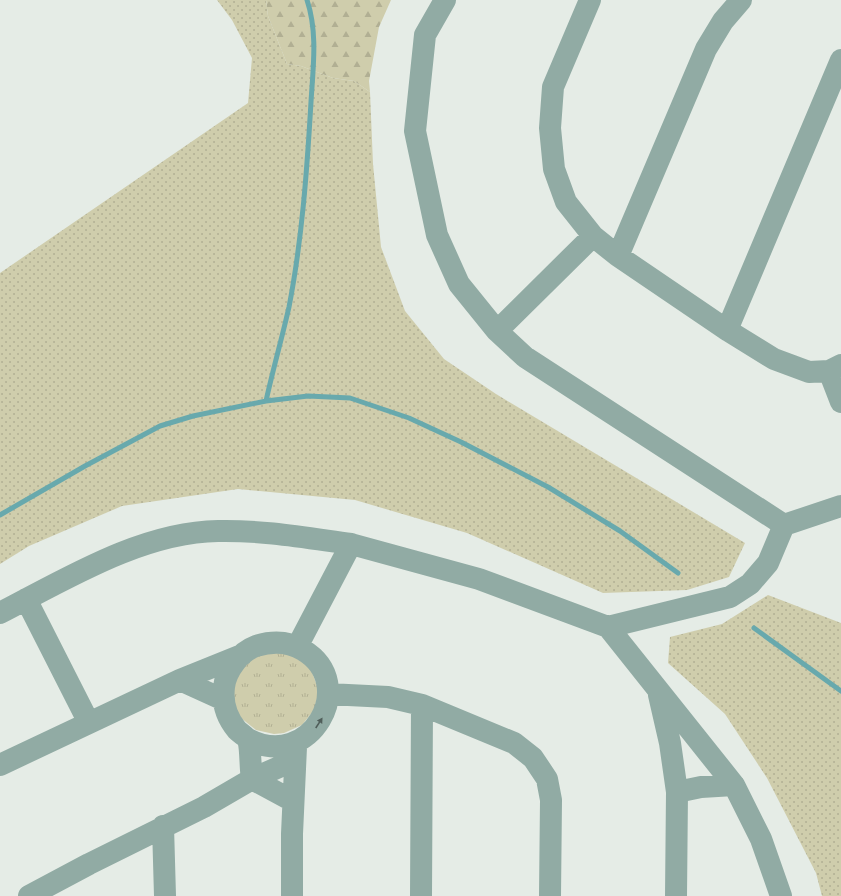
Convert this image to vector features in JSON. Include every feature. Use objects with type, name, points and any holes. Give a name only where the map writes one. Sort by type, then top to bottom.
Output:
[{"type":"street","points":[[445,0],[425,35],[415,131],[437,235],[459,284],[497,331],[525,357],[784,525]]},
{"type":"street","points":[[590,0],[553,87],[550,128],[554,169],[566,202],[593,236],[618,256],[774,360],[809,372],[835,368],[841,402]]},
{"type":"street","points":[[618,256],[706,49],[723,21],[741,0]]},
{"type":"street","points":[[727,330],[841,60]]},
{"type":"street","points":[[497,331],[593,236]]},
{"type":"street","points":[[608,627],[730,597],[750,584],[768,563],[784,525],[841,506]]},
{"type":"street","points":[[0,613],[136,546],[182,536],[217,531],[256,532],[351,544],[479,579],[608,627],[734,785],[761,840],[781,896]]},
{"type":"street","points":[[297,647],[351,544]]},
{"type":"street","points":[[26,599],[89,724]]},
{"type":"street","points":[[0,765],[180,680],[242,655],[252,648],[275,642],[286,643],[297,647],[316,661],[326,682],[328,694],[326,706],[316,728],[296,751],[210,804],[163,826],[29,896]]},
{"type":"street","points":[[242,655],[227,675],[224,687],[224,700],[231,722],[248,739],[262,745],[296,751]]},
{"type":"street","points":[[180,680],[224,700]]},
{"type":"street","points":[[657,689],[670,743],[677,792],[676,896]]},
{"type":"street","points":[[328,694],[388,697],[422,705],[514,744],[533,758],[547,779],[551,800],[550,896]]},
{"type":"street","points":[[420,896],[422,705]]},
{"type":"street","points":[[248,739],[252,779]]},
{"type":"street","points":[[292,896],[293,802],[296,751]]},
{"type":"street","points":[[252,779],[293,802]]},
{"type":"street","points":[[677,792],[701,787],[734,785]]},
{"type":"street","points":[[163,826],[165,896]]},
{"type":"green space","points":[[217,0],[266,0],[268,16],[287,64],[301,66],[333,78],[354,81],[370,92],[373,164],[381,247],[405,311],[444,359],[496,394],[745,543],[729,577],[687,590],[603,593],[467,533],[355,500],[238,489],[122,506],[29,546],[0,564],[0,273],[248,103],[252,58],[232,20]]},
{"type":"green space","points":[[266,0],[391,0],[379,27],[369,81],[370,92],[354,81],[333,78],[301,66],[287,64],[268,16]]},
{"type":"green space","points":[[768,595],[841,623],[841,896],[822,896],[816,873],[767,778],[725,714],[668,663],[670,637],[722,624]]},
{"type":"green space","points":[[276,647],[309,664],[319,691],[314,710],[302,725],[284,733],[274,734],[256,730],[241,718],[236,710],[232,691],[242,664]]},
{"type":"waterway","points":[[266,401],[294,282],[303,205],[308,153],[314,51],[313,25],[307,0]]},
{"type":"waterway","points":[[0,515],[85,466],[160,426],[193,416],[266,401],[308,396],[350,398],[409,418],[461,442],[548,487],[620,531],[678,573]]},
{"type":"waterway","points":[[754,628],[841,691]]}]
